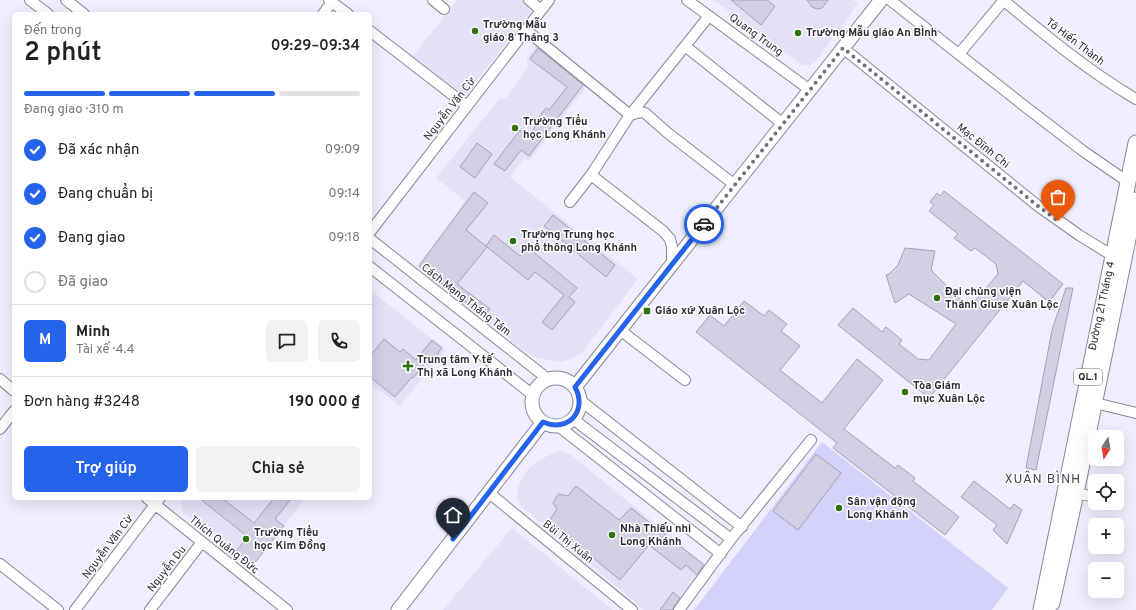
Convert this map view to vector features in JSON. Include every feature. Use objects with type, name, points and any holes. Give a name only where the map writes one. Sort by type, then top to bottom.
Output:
[{"type":"highway","name":"Đường 21 Tháng 4","points":[[1041,610],[1136,143]]},
{"type":"highway","name":"Đường 21 Tháng 4","points":[[1051,610],[1136,200]]},
{"type":"main road","points":[[575,387],[881,0]]},
{"type":"main road","points":[[558,378],[567,381],[575,387],[580,400],[578,409],[568,422],[550,425],[543,422],[536,415],[532,405],[533,394],[538,385],[548,379],[558,378]]},
{"type":"main road","points":[[398,610],[543,422]]},
{"type":"street","points":[[30,0],[45,12]]},
{"type":"street","points":[[66,0],[81,12]]},
{"type":"street","points":[[433,0],[444,9]]},
{"type":"street","points":[[529,0],[541,10]]},
{"type":"street","name":"Nguyễn Văn Cừ","points":[[372,229],[549,0]]},
{"type":"street","points":[[890,0],[1083,151],[1128,182]]},
{"type":"street","points":[[959,54],[1003,0]]},
{"type":"street","name":"Tô Hiến Thành","points":[[1003,0],[1064,50],[1136,99]]},
{"type":"street","points":[[324,12],[330,1],[345,12]]},
{"type":"street","name":"Quang Trung","points":[[689,1],[810,90]]},
{"type":"street","points":[[570,202],[591,175],[630,115],[708,16]]},
{"type":"street","points":[[526,30],[630,115]]},
{"type":"street","points":[[372,33],[467,106]]},
{"type":"street","points":[[685,46],[784,124]]},
{"type":"street","name":"Mạc Đĩnh Chi","points":[[843,48],[1038,206],[1079,235],[1113,256]]},
{"type":"street","points":[[630,115],[641,112],[645,113],[669,134],[734,185]]},
{"type":"street","points":[[591,175],[663,230],[670,239],[672,247],[672,264]]},
{"type":"street","name":"Cách Mạng Tháng Tám","points":[[372,241],[548,379]]},
{"type":"street","points":[[372,269],[533,394]]},
{"type":"street","points":[[620,330],[685,380]]},
{"type":"street","points":[[0,380],[12,389]]},
{"type":"street","points":[[580,400],[742,527]]},
{"type":"street","points":[[1095,403],[1136,413]]},
{"type":"street","points":[[0,429],[12,413]]},
{"type":"street","points":[[572,418],[732,539]]},
{"type":"street","points":[[557,425],[721,554]]},
{"type":"street","points":[[679,610],[732,539],[811,440]]},
{"type":"street","name":"Bùi Thị Xuân","points":[[488,492],[632,610]]},
{"type":"street","points":[[1076,492],[1088,495]]},
{"type":"street","name":"Nguyễn Văn Cừ","points":[[75,610],[154,500]]},
{"type":"street","name":"Thích Quảng Đức","points":[[154,500],[202,542],[287,610]]},
{"type":"street","name":"Nguyễn Du","points":[[150,610],[202,542]]},
{"type":"street","points":[[0,564],[58,610]]},
{"type":"shaded area","name":"Trường Mẫu giáo 8 Tháng 3","points":[[457,0],[534,0],[538,3],[462,99],[411,59]]},
{"type":"shaded area","name":"Trường Mẫu giáo An BÌnh","points":[[714,0],[853,0],[858,4],[815,62],[810,65],[803,65]]},
{"type":"shaded area","name":"Trường Trung học phổ thông Long Khánh","points":[[537,44],[589,83],[529,161],[524,158],[510,177],[638,279],[581,354],[560,362],[538,358],[527,353],[417,266],[465,201],[436,178],[499,99],[506,98],[528,67],[526,60]]},
{"type":"shaded area","points":[[372,292],[446,350],[400,406],[372,385],[372,380],[398,348],[372,378]]},
{"type":"shaded area","name":"Sân vận động Long Khánh","points":[[822,442],[1008,588],[992,610],[694,610]]},
{"type":"shaded area","name":"Nhà Thiếu nhi Long Khánh","points":[[559,451],[563,451],[571,455],[705,564],[705,575],[677,610],[644,610],[521,506],[518,500],[517,492],[520,481],[528,469],[541,459]]},
{"type":"shaded area","name":"Trường Tiểu học Kim Đồng","points":[[183,500],[303,500],[253,566],[183,512],[181,502]]},
{"type":"shaded area","points":[[512,528],[613,610],[443,610]]},
{"type":"building","points":[[731,0],[767,0],[775,6],[761,25]]},
{"type":"building","points":[[807,0],[828,0],[822,8],[817,9],[812,7]]},
{"type":"building","points":[[538,48],[583,85],[529,156],[521,150],[505,171],[494,164],[520,130],[528,136],[541,119],[539,117],[546,108],[549,110],[567,87],[530,59]]},
{"type":"building","points":[[477,143],[492,154],[475,178],[460,167]]},
{"type":"building","name":"Đại chủng viện Thánh Giuse Xuân Lộc","points":[[944,191],[1063,284],[1049,302],[1023,281],[929,398],[838,325],[853,308],[882,332],[886,327],[902,340],[899,344],[918,359],[929,360],[956,324],[909,294],[895,303],[886,275],[898,265],[905,248],[935,251],[931,270],[969,308],[998,274],[996,264],[975,248],[971,251],[954,238],[958,234],[929,211],[934,205],[930,202],[937,193],[940,196]]},
{"type":"building","points":[[474,192],[488,203],[466,230],[487,247],[457,284],[490,309],[484,316],[419,266]]},
{"type":"building","points":[[553,215],[615,265],[606,277],[544,226]]},
{"type":"building","name":"Trường Trung học phổ thông Long Khánh","points":[[494,235],[520,256],[527,247],[577,288],[569,297],[575,302],[552,330],[542,322],[564,295],[535,272],[528,280],[486,246]]},
{"type":"building","points":[[1066,288],[1073,288],[1036,470],[1026,468],[1052,330]]},
{"type":"building","points":[[744,301],[764,316],[769,310],[787,324],[781,331],[800,346],[780,370],[822,403],[857,359],[883,380],[844,429],[895,468],[898,465],[915,478],[913,481],[959,517],[945,535],[833,448],[837,443],[696,332],[710,315],[724,326]]},
{"type":"building","points":[[384,339],[400,352],[403,349],[416,360],[432,340],[442,348],[430,364],[427,361],[395,397],[372,379],[372,354]]},
{"type":"building","points":[[816,454],[841,473],[798,530],[773,511]]},
{"type":"building","points":[[974,481],[1010,509],[1014,504],[1022,510],[1007,544],[993,530],[997,525],[961,497]]},
{"type":"building","points":[[576,486],[619,520],[631,508],[703,564],[697,575],[686,565],[681,570],[649,545],[620,580],[549,521],[557,509],[553,503],[557,496],[559,494],[568,496]]},
{"type":"building","points":[[202,500],[225,500],[254,523],[272,500],[290,500],[275,519],[284,526],[253,565],[236,551],[248,537]]},
{"type":"building","points":[[673,592],[680,598],[673,610],[660,610]]},
{"type":"way so far","points":[[704,224],[843,48],[1058,221]]},
{"type":"place","name":"Trường Mẫu giáo 8 Tháng 3","points":[[475,31]]},
{"type":"place","name":"Trường Mẫu giáo An BÌnh","points":[[798,33]]},
{"type":"place","name":"Trường Tiểu học Long Khánh","points":[[515,128]]},
{"type":"place","name":"Trường Trung học phổ thông Long Khánh","points":[[513,241]]},
{"type":"place","name":"Đại chủng viện Thánh Giuse Xuân Lộc","points":[[937,298]]},
{"type":"place","name":"Giáo xứ Xuân Lộc","points":[[647,311]]},
{"type":"place","name":"Trung tâm Y tế Thị xã Long Khánh","points":[[408,366]]},
{"type":"place","name":"Tòa Giám mục Xuân Lộc","points":[[905,392]]},
{"type":"place","name":"Sân vận động Long Khánh","points":[[839,508]]},
{"type":"place","name":"Nhà Thiếu nhi Long Khánh","points":[[612,535]]},
{"type":"place","name":"Trường Tiểu học Kim Đồng","points":[[246,539]]},
{"type":"district","name":"XUÂN BÌNH","points":[[1043,480]]},
{"type":"route","points":[[453,539],[543,422],[550,425],[563,424],[568,422],[577,413],[580,400],[575,387],[704,224]]}]
